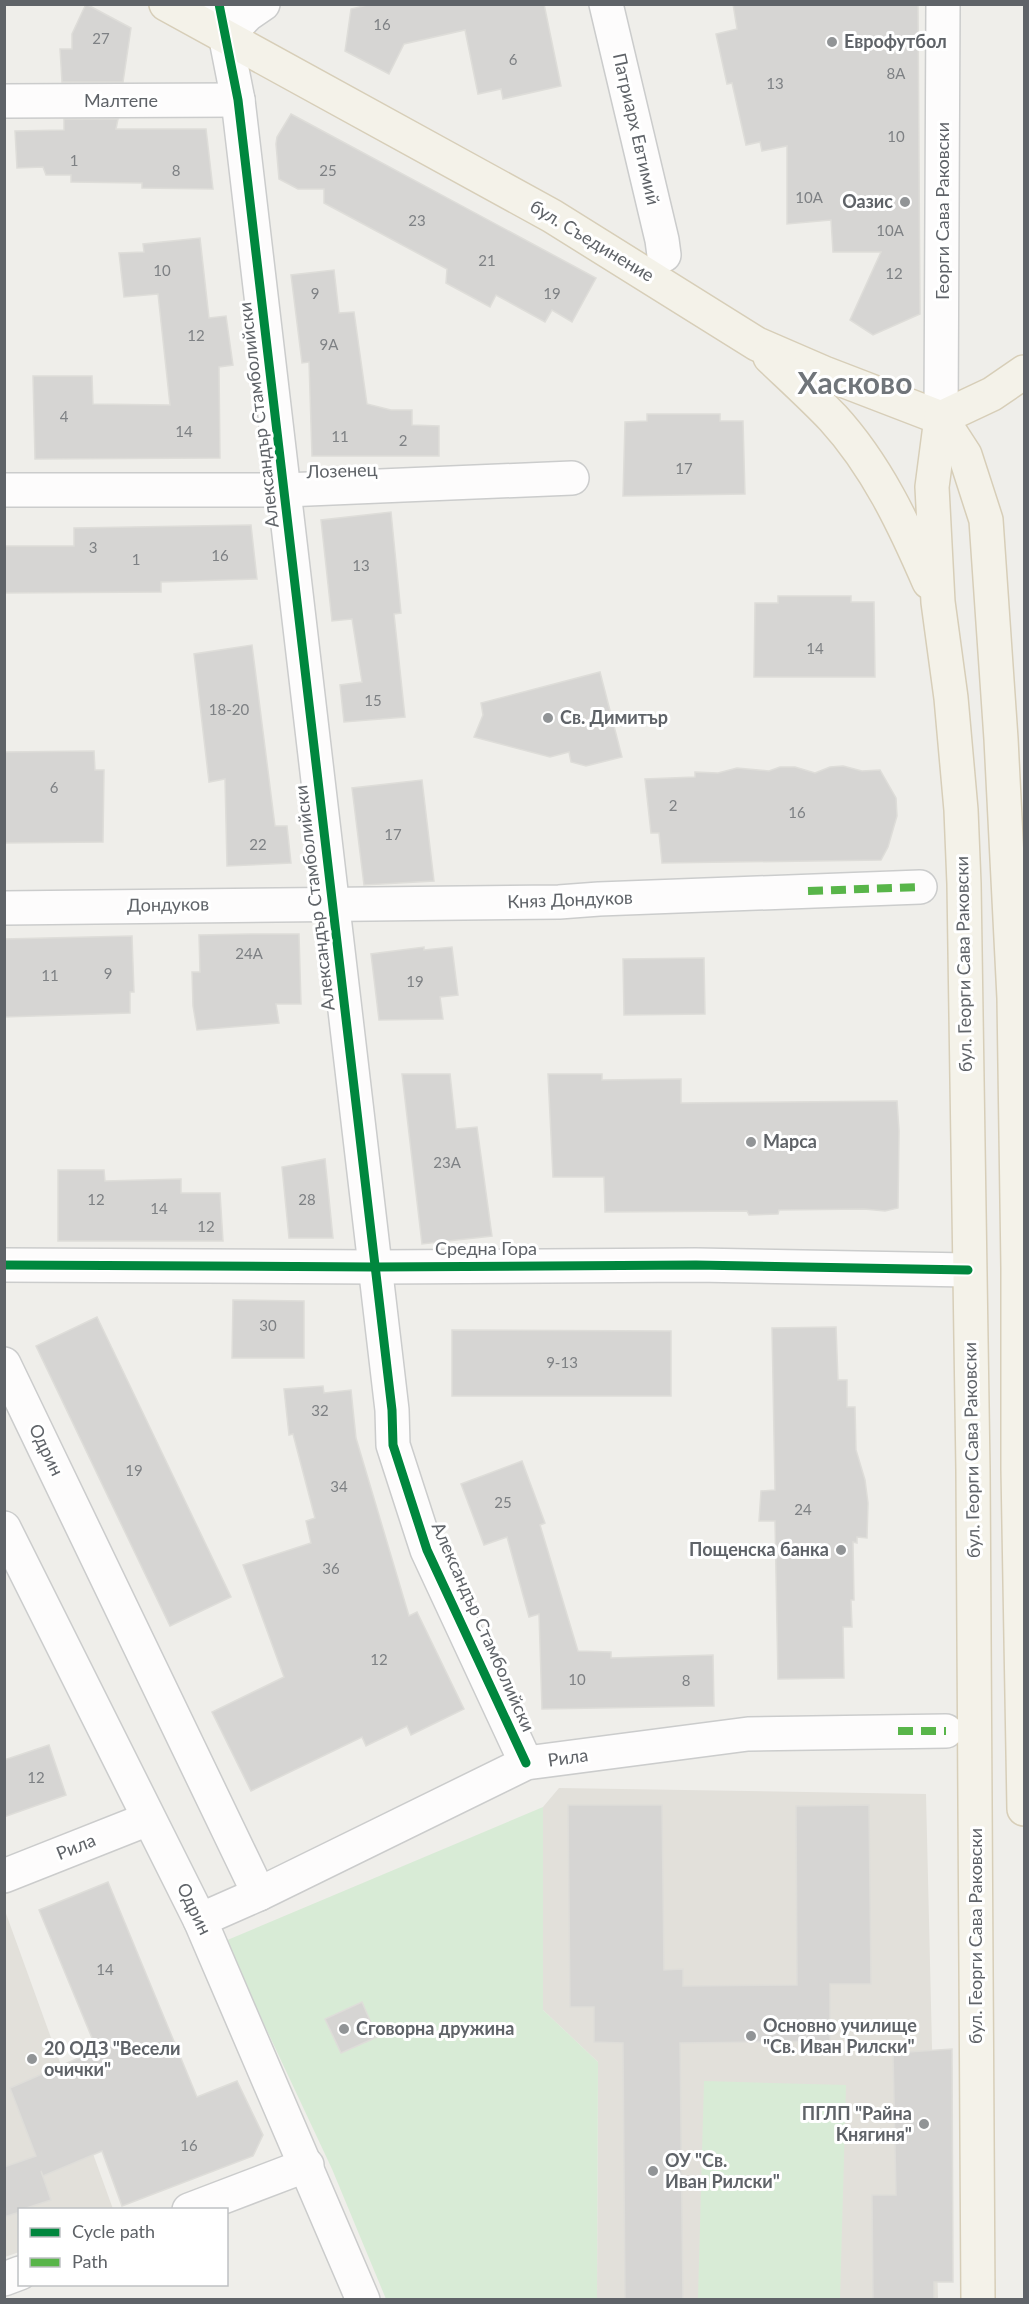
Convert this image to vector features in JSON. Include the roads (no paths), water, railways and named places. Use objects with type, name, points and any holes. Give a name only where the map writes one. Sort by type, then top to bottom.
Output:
[{"type":"main road","name":"бул. Съединение","points":[[166,4],[552,216],[757,344],[824,373],[941,418]]},
{"type":"main road","name":"бул. Георги Сава Раковски","points":[[757,344],[834,420],[875,473],[902,521],[938,603]]},
{"type":"main road","points":[[1024,372],[992,394],[941,418],[965,455],[986,520],[1001,739],[1014,998],[1018,1469],[1024,1809]]},
{"type":"main road","name":"бул. Георги Сава Раковски","points":[[941,418],[932,487],[938,603],[951,698],[961,810],[964,884],[968,1270],[973,1470],[978,2300]]},
{"type":"street","name":"Александър Стамболийски","points":[[219,4],[238,100],[392,1410],[393,1444],[428,1550],[526,1763]]},
{"type":"street","points":[[226,37],[247,15],[263,4]]},
{"type":"street","name":"Патриарх Евтимий","points":[[606,4],[664,255]]},
{"type":"street","name":"Георги Сава Раковски","points":[[941,418],[943,4]]},
{"type":"street","name":"Малтепе","points":[[4,101],[238,100]]},
{"type":"street","name":"Лозенец","points":[[4,490],[285,490],[572,478]]},
{"type":"street","name":"Княз Дондуков","points":[[332,903],[559,902],[920,887]]},
{"type":"street","name":"Дондуков","points":[[4,908],[332,903]]},
{"type":"street","name":"Средна Гора","points":[[4,1265],[375,1267],[696,1265],[968,1270]]},
{"type":"street","name":"Одрин","points":[[4,1364],[259,1894]]},
{"type":"street","name":"Одрин","points":[[4,1528],[200,1920],[363,2300]]},
{"type":"street","name":"Рила","points":[[200,1920],[259,1894],[526,1763],[748,1734],[946,1731]]},
{"type":"street","name":"Рила","points":[[4,1876],[148,1819]]},
{"type":"street","points":[[194,2208],[307,2165]]},
{"type":"place","name":"Еврофутбол","points":[[832,42]]},
{"type":"place","name":"Оазис","points":[[905,202]]},
{"type":"place","name":"Св. Димитър","points":[[548,718]]},
{"type":"place","name":"Марса","points":[[751,1142]]},
{"type":"place","name":"Пощенска банка","points":[[841,1550]]},
{"type":"place","name":"Сговорна дружина","points":[[344,2029]]},
{"type":"place","name":"Основно училище \"Св. Иван Рилски\"","points":[[751,2036]]},
{"type":"place","name":"20 ОДЗ \"Весели очички\"","points":[[32,2059]]},
{"type":"place","name":"ПГЛП \"Райна Княгиня\"","points":[[924,2124]]},
{"type":"place","name":"ОУ \"Св. Иван Рилски\"","points":[[653,2171]]},
{"type":"district","name":"Хасково","points":[[855,384]]}]
